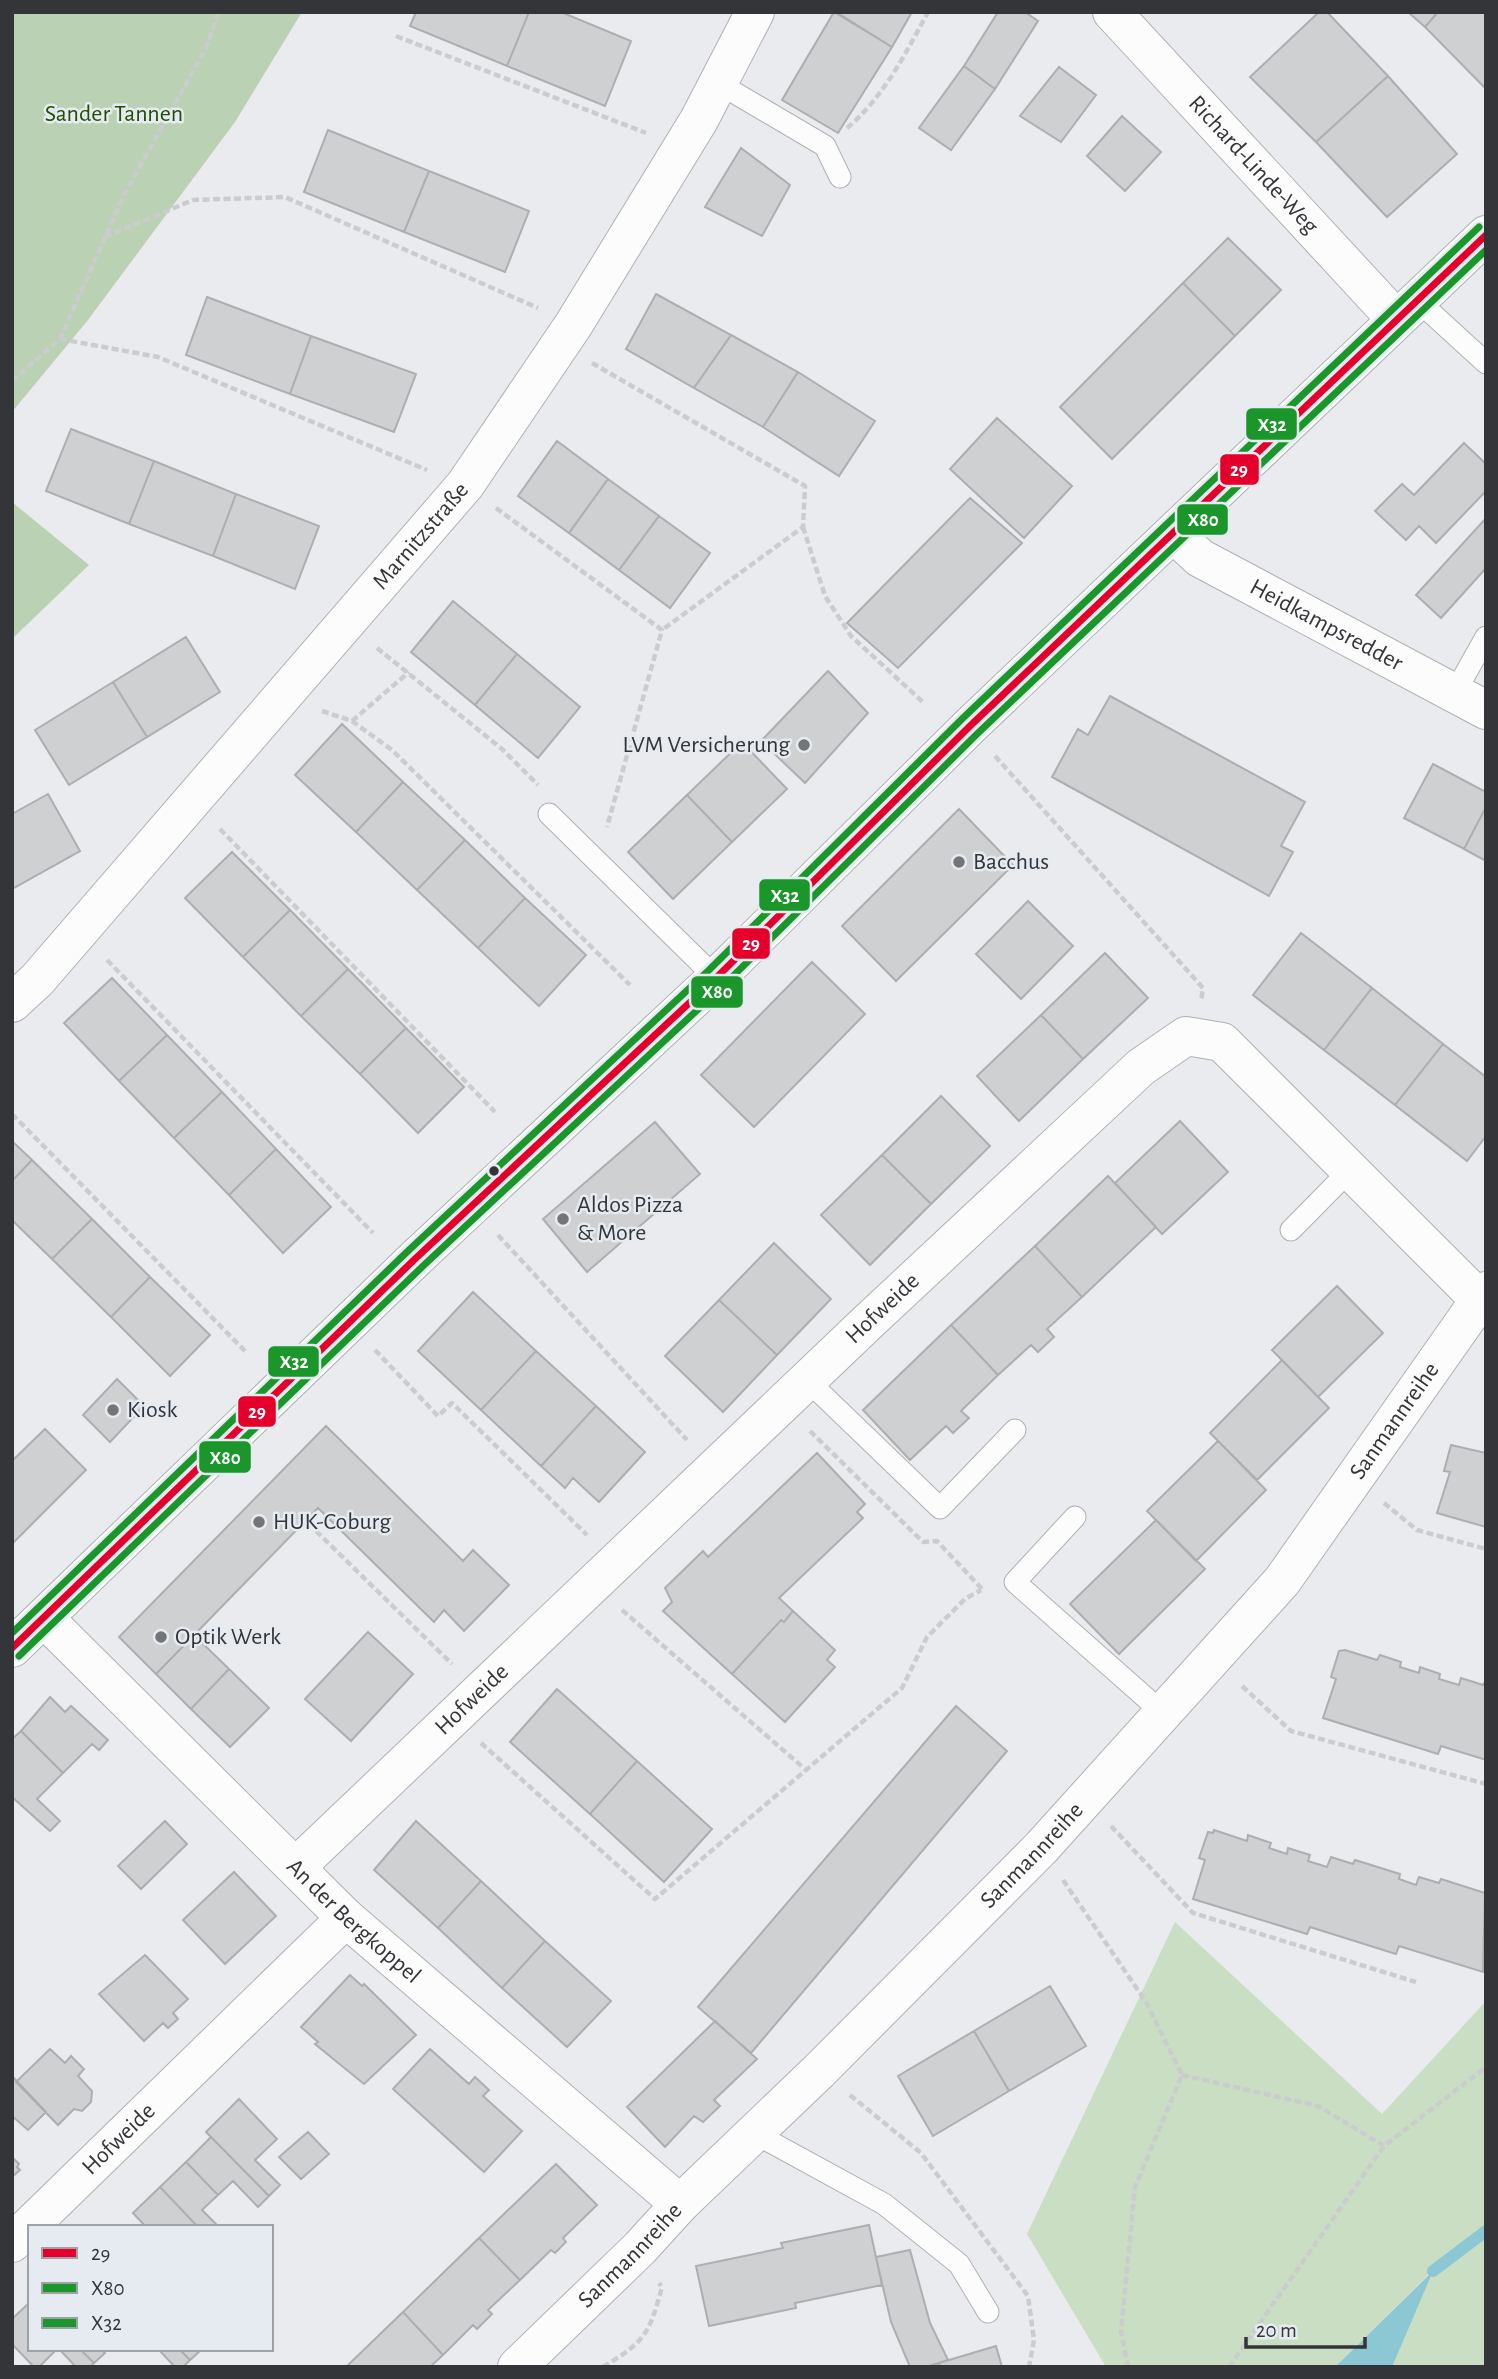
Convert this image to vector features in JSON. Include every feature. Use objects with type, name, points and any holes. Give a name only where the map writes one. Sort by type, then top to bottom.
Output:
[{"type":"street","name":"Marnitzstraße","points":[[12,1003],[79,931],[465,485],[567,335],[682,146],[755,12]]},
{"type":"street","name":"Richard-Linde-Weg","points":[[1112,12],[1406,309]]},
{"type":"street","points":[[12,1648],[472,1206],[716,978],[970,726],[1486,235]]},
{"type":"street","name":"Heidkampsredder","points":[[1173,533],[1200,558],[1470,702]]},
{"type":"street","name":"Hofweide","points":[[296,1867],[713,1468],[1141,1068],[1186,1036],[1196,1036]]},
{"type":"street","points":[[1196,1036],[1222,1042],[1350,1170],[1483,1296]]},
{"type":"street","name":"Sanmannreihe","points":[[517,2367],[640,2248],[680,2204],[819,2071],[1041,1848],[1212,1659],[1282,1581],[1483,1296]]},
{"type":"street","name":"An der Bergkoppel","points":[[45,1619],[346,1918],[680,2204]]},
{"type":"street","name":"Hofweide","points":[[30,2225],[346,1918]]},
{"type":"street","name":"Hofweide","points":[[12,2243],[28,2227]]},
{"type":"lane","points":[[718,83],[825,146],[840,177]]},
{"type":"lane","points":[[1406,309],[1486,363]]},
{"type":"lane","points":[[1470,702],[1486,637]]},
{"type":"lane","points":[[549,814],[716,978]]},
{"type":"lane","points":[[1291,1230],[1350,1170]]},
{"type":"lane","points":[[794,1392],[940,1508],[1015,1430]]},
{"type":"lane","points":[[1075,1517],[1015,1582],[1163,1713]]},
{"type":"lane","points":[[754,2133],[884,2204],[959,2264],[988,2312]]},
{"type":"path","points":[[12,382],[60,339],[124,195],[206,48],[219,12]]},
{"type":"path","points":[[825,146],[864,114],[891,78],[928,12]]},
{"type":"path","points":[[396,36],[682,146]]},
{"type":"path","points":[[105,237],[193,200],[285,197],[567,335],[804,486],[803,527],[825,596],[851,636],[925,704]]},
{"type":"path","points":[[662,630],[803,527]]},
{"type":"path","points":[[346,623],[502,749],[545,793],[549,814]]},
{"type":"path","points":[[352,721],[409,672]]},
{"type":"path","points":[[281,698],[352,721],[401,759],[630,985]]},
{"type":"path","points":[[970,726],[1203,988],[1196,1036]]},
{"type":"path","points":[[193,800],[495,1112]]},
{"type":"path","points":[[79,931],[373,1233]]},
{"type":"path","points":[[12,1114],[246,1352]]},
{"type":"path","points":[[472,1206],[713,1468]]},
{"type":"path","points":[[349,1324],[438,1416],[452,1403],[603,1573],[806,1770]]},
{"type":"path","points":[[794,1392],[923,1542],[937,1541],[981,1590],[991,1595]]},
{"type":"path","points":[[1355,1479],[1417,1530],[1486,1549]]},
{"type":"path","points":[[316,1531],[480,1692]]},
{"type":"path","points":[[453,1718],[655,1899],[902,1688],[927,1637],[965,1599],[981,1590]]},
{"type":"path","points":[[1212,1659],[1291,1731],[1486,1784]]},
{"type":"path","points":[[1085,1799],[1193,1913],[1416,1982]]},
{"type":"path","points":[[1041,1848],[1146,2002],[1182,2074],[1135,2187],[1121,2331],[1128,2367]]},
{"type":"path","points":[[1229,2367],[1384,2146],[1486,2067]]},
{"type":"path","points":[[819,2071],[921,2153],[1028,2295],[1034,2340],[1029,2367]]},
{"type":"path","points":[[1182,2074],[1318,2106],[1384,2146]]},
{"type":"path","points":[[603,2367],[624,2354],[650,2330],[662,2287],[640,2248]]},
{"type":"green space","name":"Sander Tannen","points":[[12,12],[302,12],[235,122],[88,320],[12,412]]},
{"type":"green space","points":[[12,502],[89,565],[12,639]]},
{"type":"green space","points":[[1175,1922],[1382,2114],[1486,2001],[1486,2367],[1392,2367],[1431,2272],[1335,2367],[1106,2367],[1027,2234]]},
{"type":"water","points":[[1433,2271],[1392,2367],[1335,2367]]},
{"type":"building","points":[[416,12],[529,12],[507,66],[410,26]]},
{"type":"building","points":[[529,12],[561,12],[631,41],[605,106],[507,66]]},
{"type":"building","points":[[834,12],[892,47],[838,133],[782,100]]},
{"type":"building","points":[[836,12],[912,12],[892,47]]},
{"type":"building","points":[[998,12],[1025,12],[1038,21],[995,89],[964,66]]},
{"type":"building","points":[[1319,12],[1327,12],[1388,76],[1316,142],[1250,77]]},
{"type":"building","points":[[1408,12],[1438,12],[1425,27]]},
{"type":"building","points":[[1438,12],[1486,12],[1486,89],[1425,27]]},
{"type":"building","points":[[964,66],[995,89],[951,150],[919,128]]},
{"type":"building","points":[[1059,67],[1096,95],[1061,142],[1020,116]]},
{"type":"building","points":[[1388,76],[1457,154],[1387,217],[1316,142]]},
{"type":"building","points":[[1122,116],[1161,152],[1125,191],[1087,156]]},
{"type":"building","points":[[328,130],[429,171],[404,232],[304,192]]},
{"type":"building","points":[[741,148],[790,185],[762,236],[705,207]]},
{"type":"building","points":[[429,171],[529,211],[505,272],[404,232]]},
{"type":"building","points":[[1228,238],[1281,290],[1235,336],[1183,283]]},
{"type":"building","points":[[1183,283],[1235,336],[1112,459],[1060,407]]},
{"type":"building","points":[[656,294],[731,335],[694,388],[626,349]]},
{"type":"building","points":[[207,297],[311,336],[290,394],[186,355]]},
{"type":"building","points":[[731,335],[798,372],[763,427],[694,388]]},
{"type":"building","points":[[311,336],[416,374],[394,432],[290,394]]},
{"type":"building","points":[[798,372],[875,421],[839,476],[763,427]]},
{"type":"building","points":[[997,418],[1072,486],[1024,538],[950,469]]},
{"type":"building","points":[[71,429],[154,461],[129,524],[46,491]]},
{"type":"building","points":[[557,441],[608,479],[569,533],[518,496]]},
{"type":"building","points":[[1464,443],[1486,464],[1486,491],[1436,543],[1419,526],[1406,540],[1375,511],[1402,484],[1414,495]]},
{"type":"building","points":[[154,461],[236,494],[213,556],[129,524]]},
{"type":"building","points":[[608,479],[659,516],[619,570],[569,533]]},
{"type":"building","points":[[236,494],[319,526],[295,589],[213,556]]},
{"type":"building","points":[[970,498],[1022,543],[898,668],[847,623]]},
{"type":"building","points":[[659,516],[710,553],[670,608],[619,570]]},
{"type":"building","points":[[1486,518],[1486,568],[1441,618],[1416,595]]},
{"type":"building","points":[[453,601],[517,654],[475,705],[411,652]]},
{"type":"building","points":[[186,637],[220,692],[147,737],[113,682]]},
{"type":"building","points":[[517,654],[580,707],[538,758],[475,705]]},
{"type":"building","points":[[828,671],[868,713],[805,783],[761,741]]},
{"type":"building","points":[[113,682],[147,737],[69,785],[35,730]]},
{"type":"building","points":[[1110,696],[1305,802],[1281,846],[1293,852],[1269,896],[1052,777],[1078,729],[1088,735]]},
{"type":"building","points":[[342,724],[403,782],[356,832],[295,775]]},
{"type":"building","points":[[742,742],[787,789],[732,842],[687,795]]},
{"type":"building","points":[[1433,764],[1486,792],[1486,807],[1464,849],[1404,818]]},
{"type":"building","points":[[403,782],[465,840],[417,890],[356,832]]},
{"type":"building","points":[[48,794],[80,851],[12,889],[12,814]]},
{"type":"building","points":[[687,795],[732,842],[673,899],[628,852]]},
{"type":"building","points":[[1486,807],[1486,861],[1464,849]]},
{"type":"building","points":[[959,809],[1013,865],[896,981],[842,926]]},
{"type":"building","points":[[465,840],[525,898],[478,948],[417,890]]},
{"type":"building","points":[[232,852],[290,910],[243,957],[185,898]]},
{"type":"building","points":[[525,898],[586,955],[539,1006],[478,948]]},
{"type":"building","points":[[1028,901],[1073,946],[1021,999],[976,954]]},
{"type":"building","points":[[290,910],[348,969],[301,1016],[243,957]]},
{"type":"building","points":[[1301,933],[1372,988],[1324,1050],[1253,995]]},
{"type":"building","points":[[1105,953],[1148,998],[1083,1059],[1041,1015]]},
{"type":"building","points":[[812,962],[865,1014],[754,1127],[701,1075]]},
{"type":"building","points":[[348,969],[406,1028],[360,1074],[301,1016]]},
{"type":"building","points":[[112,978],[167,1035],[119,1081],[64,1023]]},
{"type":"building","points":[[1372,988],[1443,1044],[1395,1105],[1324,1050]]},
{"type":"building","points":[[1041,1015],[1083,1059],[1019,1121],[977,1076]]},
{"type":"building","points":[[406,1028],[464,1087],[418,1133],[360,1074]]},
{"type":"building","points":[[167,1035],[222,1092],[174,1138],[119,1081]]},
{"type":"building","points":[[1443,1044],[1486,1077],[1486,1136],[1467,1161],[1395,1105]]},
{"type":"building","points":[[222,1092],[276,1149],[229,1195],[174,1138]]},
{"type":"building","points":[[941,1096],[990,1146],[931,1204],[882,1155]]},
{"type":"building","points":[[1180,1121],[1228,1172],[1162,1234],[1115,1183]]},
{"type":"building","points":[[655,1122],[700,1174],[587,1272],[543,1219]]},
{"type":"building","points":[[12,1141],[32,1160],[12,1181]]},
{"type":"building","points":[[276,1149],[331,1207],[283,1253],[229,1195]]},
{"type":"building","points":[[882,1155],[931,1204],[870,1265],[821,1215]]},
{"type":"building","points":[[32,1160],[92,1219],[52,1259],[12,1220],[12,1181]]},
{"type":"building","points":[[1108,1176],[1156,1227],[1082,1297],[1035,1246]]},
{"type":"building","points":[[92,1219],[150,1277],[111,1317],[52,1259]]},
{"type":"building","points":[[774,1243],[831,1299],[777,1355],[719,1300]]},
{"type":"building","points":[[1035,1246],[1082,1297],[1047,1329],[1054,1337],[1038,1352],[1031,1345],[998,1375],[951,1325]]},
{"type":"building","points":[[150,1277],[210,1335],[170,1376],[111,1317]]},
{"type":"building","points":[[1337,1286],[1383,1333],[1318,1397],[1272,1350]]},
{"type":"building","points":[[473,1292],[536,1351],[481,1410],[418,1351]]},
{"type":"building","points":[[719,1300],[777,1355],[723,1412],[665,1356]]},
{"type":"building","points":[[951,1325],[998,1375],[961,1411],[969,1418],[953,1433],[946,1426],[910,1460],[863,1410]]},
{"type":"building","points":[[536,1351],[596,1406],[541,1466],[481,1410]]},
{"type":"building","points":[[1282,1360],[1329,1408],[1257,1480],[1210,1433]]},
{"type":"building","name":"Kiosk","points":[[117,1379],[144,1406],[110,1442],[83,1415]]},
{"type":"building","points":[[596,1406],[645,1452],[599,1502],[573,1478],[565,1488],[541,1466]]},
{"type":"building","points":[[326,1426],[463,1561],[473,1550],[509,1585],[464,1631],[444,1610],[434,1622],[318,1508],[156,1674],[119,1637]]},
{"type":"building","points":[[45,1429],[86,1470],[12,1544],[12,1461]]},
{"type":"building","points":[[1218,1441],[1266,1490],[1196,1561],[1147,1511]]},
{"type":"building","points":[[1451,1445],[1486,1453],[1486,1527],[1437,1513],[1450,1472],[1444,1471]]},
{"type":"building","points":[[817,1453],[865,1504],[857,1512],[863,1518],[779,1598],[793,1611],[784,1622],[781,1620],[732,1674],[663,1611],[672,1602],[665,1588],[703,1551],[708,1557]]},
{"type":"building","points":[[1156,1520],[1205,1569],[1119,1654],[1070,1604]]},
{"type":"building","points":[[793,1611],[835,1650],[827,1660],[835,1667],[785,1722],[732,1674],[781,1620],[784,1622]]},
{"type":"building","points":[[368,1632],[413,1674],[351,1741],[305,1699]]},
{"type":"building","points":[[194,1635],[229,1669],[191,1709],[156,1674]]},
{"type":"building","points":[[1345,1650],[1377,1660],[1380,1655],[1401,1662],[1400,1667],[1419,1673],[1420,1667],[1440,1674],[1439,1679],[1459,1685],[1461,1678],[1483,1685],[1486,1680],[1486,1760],[1441,1746],[1438,1754],[1323,1718],[1336,1679],[1331,1677],[1339,1651]]},
{"type":"building","points":[[229,1669],[269,1708],[230,1747],[191,1709]]},
{"type":"building","points":[[557,1689],[637,1761],[590,1814],[510,1742]]},
{"type":"building","points":[[50,1697],[65,1712],[71,1706],[108,1740],[99,1750],[92,1744],[63,1773],[21,1731]]},
{"type":"building","points":[[956,1706],[1007,1751],[751,2053],[698,2007]]},
{"type":"building","points":[[21,1731],[63,1773],[37,1799],[60,1821],[50,1831],[12,1797],[12,1739]]},
{"type":"building","points":[[637,1761],[712,1829],[664,1882],[590,1814]]},
{"type":"building","points":[[165,1821],[187,1844],[141,1889],[118,1866]]},
{"type":"building","points":[[416,1821],[481,1881],[438,1928],[374,1870]]},
{"type":"building","points":[[1214,1830],[1247,1841],[1248,1835],[1271,1843],[1269,1848],[1287,1854],[1288,1848],[1310,1855],[1308,1861],[1327,1867],[1331,1857],[1353,1864],[1355,1860],[1400,1874],[1399,1879],[1416,1885],[1419,1877],[1439,1883],[1441,1879],[1485,1893],[1483,1972],[1399,1946],[1396,1954],[1310,1927],[1307,1934],[1193,1899],[1205,1860],[1199,1858],[1208,1832],[1213,1833]]},
{"type":"building","points":[[234,1872],[276,1916],[225,1964],[183,1920]]},
{"type":"building","points":[[481,1881],[545,1941],[502,1988],[438,1928]]},
{"type":"building","points":[[545,1941],[611,2001],[567,2047],[502,1988]]},
{"type":"building","points":[[145,1955],[188,1999],[173,2013],[178,2019],[168,2028],[163,2023],[144,2041],[99,1994]]},
{"type":"building","points":[[350,1975],[362,1986],[364,1984],[416,2035],[364,2084],[315,2044],[318,2042],[301,2027]]},
{"type":"building","points":[[1050,1986],[1086,2046],[1009,2091],[974,2031]]},
{"type":"building","points":[[715,2021],[757,2059],[714,2100],[720,2106],[703,2122],[694,2116],[665,2147],[627,2107]]},
{"type":"building","points":[[974,2031],[1009,2091],[933,2136],[898,2076]]},
{"type":"building","points":[[50,2049],[65,2063],[71,2056],[84,2069],[78,2076],[92,2091],[91,2102],[82,2111],[74,2109],[58,2125],[16,2082]]},
{"type":"building","points":[[430,2049],[469,2084],[475,2077],[489,2090],[483,2096],[522,2131],[484,2172],[393,2089]]},
{"type":"building","points":[[12,2076],[46,2112],[28,2130],[12,2116]]},
{"type":"building","points":[[239,2099],[277,2139],[255,2160],[280,2185],[269,2196],[206,2132]]},
{"type":"building","points":[[308,2132],[329,2154],[301,2179],[279,2157]]},
{"type":"building","points":[[211,2137],[269,2196],[258,2207],[233,2181],[218,2195],[186,2162]]},
{"type":"building","points":[[12,2157],[19,2164],[17,2167],[20,2170],[12,2177]]},
{"type":"building","points":[[186,2162],[218,2195],[202,2210],[217,2225],[196,2225],[160,2187]]},
{"type":"building","points":[[556,2164],[597,2205],[563,2238],[566,2242],[555,2253],[551,2250],[520,2280],[479,2238]]},
{"type":"building","points":[[160,2187],[196,2225],[144,2225],[133,2213]]},
{"type":"building","points":[[869,2225],[882,2285],[795,2303],[796,2308],[709,2326],[696,2266],[783,2248],[781,2243]]},
{"type":"building","points":[[479,2238],[520,2280],[488,2310],[492,2314],[477,2329],[473,2325],[443,2355],[403,2312]]},
{"type":"building","points":[[910,2250],[930,2323],[948,2360],[926,2367],[910,2367],[891,2322],[876,2257]]},
{"type":"building","points":[[28,2304],[28,2351],[55,2351],[39,2367],[34,2367],[12,2344],[12,2319]]},
{"type":"building","points":[[403,2312],[443,2355],[430,2367],[346,2367]]},
{"type":"building","points":[[996,2346],[1002,2367],[940,2367],[939,2363]]},
{"type":"building","points":[[61,2351],[82,2351],[94,2363],[90,2367],[76,2367]]},
{"type":"building","points":[[82,2351],[105,2353],[94,2363]]},
{"type":"building","points":[[160,2351],[181,2351],[190,2360],[183,2367],[175,2367]]},
{"type":"building","points":[[181,2351],[200,2351],[190,2360]]},
{"type":"waterway","points":[[1433,2271],[1486,2231]]},
{"type":"transit line","name":"X32","points":[[12,1633],[409,1250],[709,970],[963,718],[1479,227]]},
{"type":"transit line","name":"29","points":[[12,1648],[416,1258],[716,978],[970,726],[1486,235]]},
{"type":"transit line","name":"X80","points":[[19,1656],[423,1266],[723,986],[977,734],[1486,250]]},
{"type":"place","name":"LVM Versicherung","points":[[804,745]]},
{"type":"place","name":"Bacchus","points":[[959,862]]},
{"type":"place","name":"Aldos Pizza & More","points":[[563,1219]]},
{"type":"place","name":"Kiosk","points":[[113,1410]]},
{"type":"place","name":"HUK-Coburg","points":[[259,1522]]},
{"type":"place","name":"Optik Werk","points":[[161,1637]]}]
